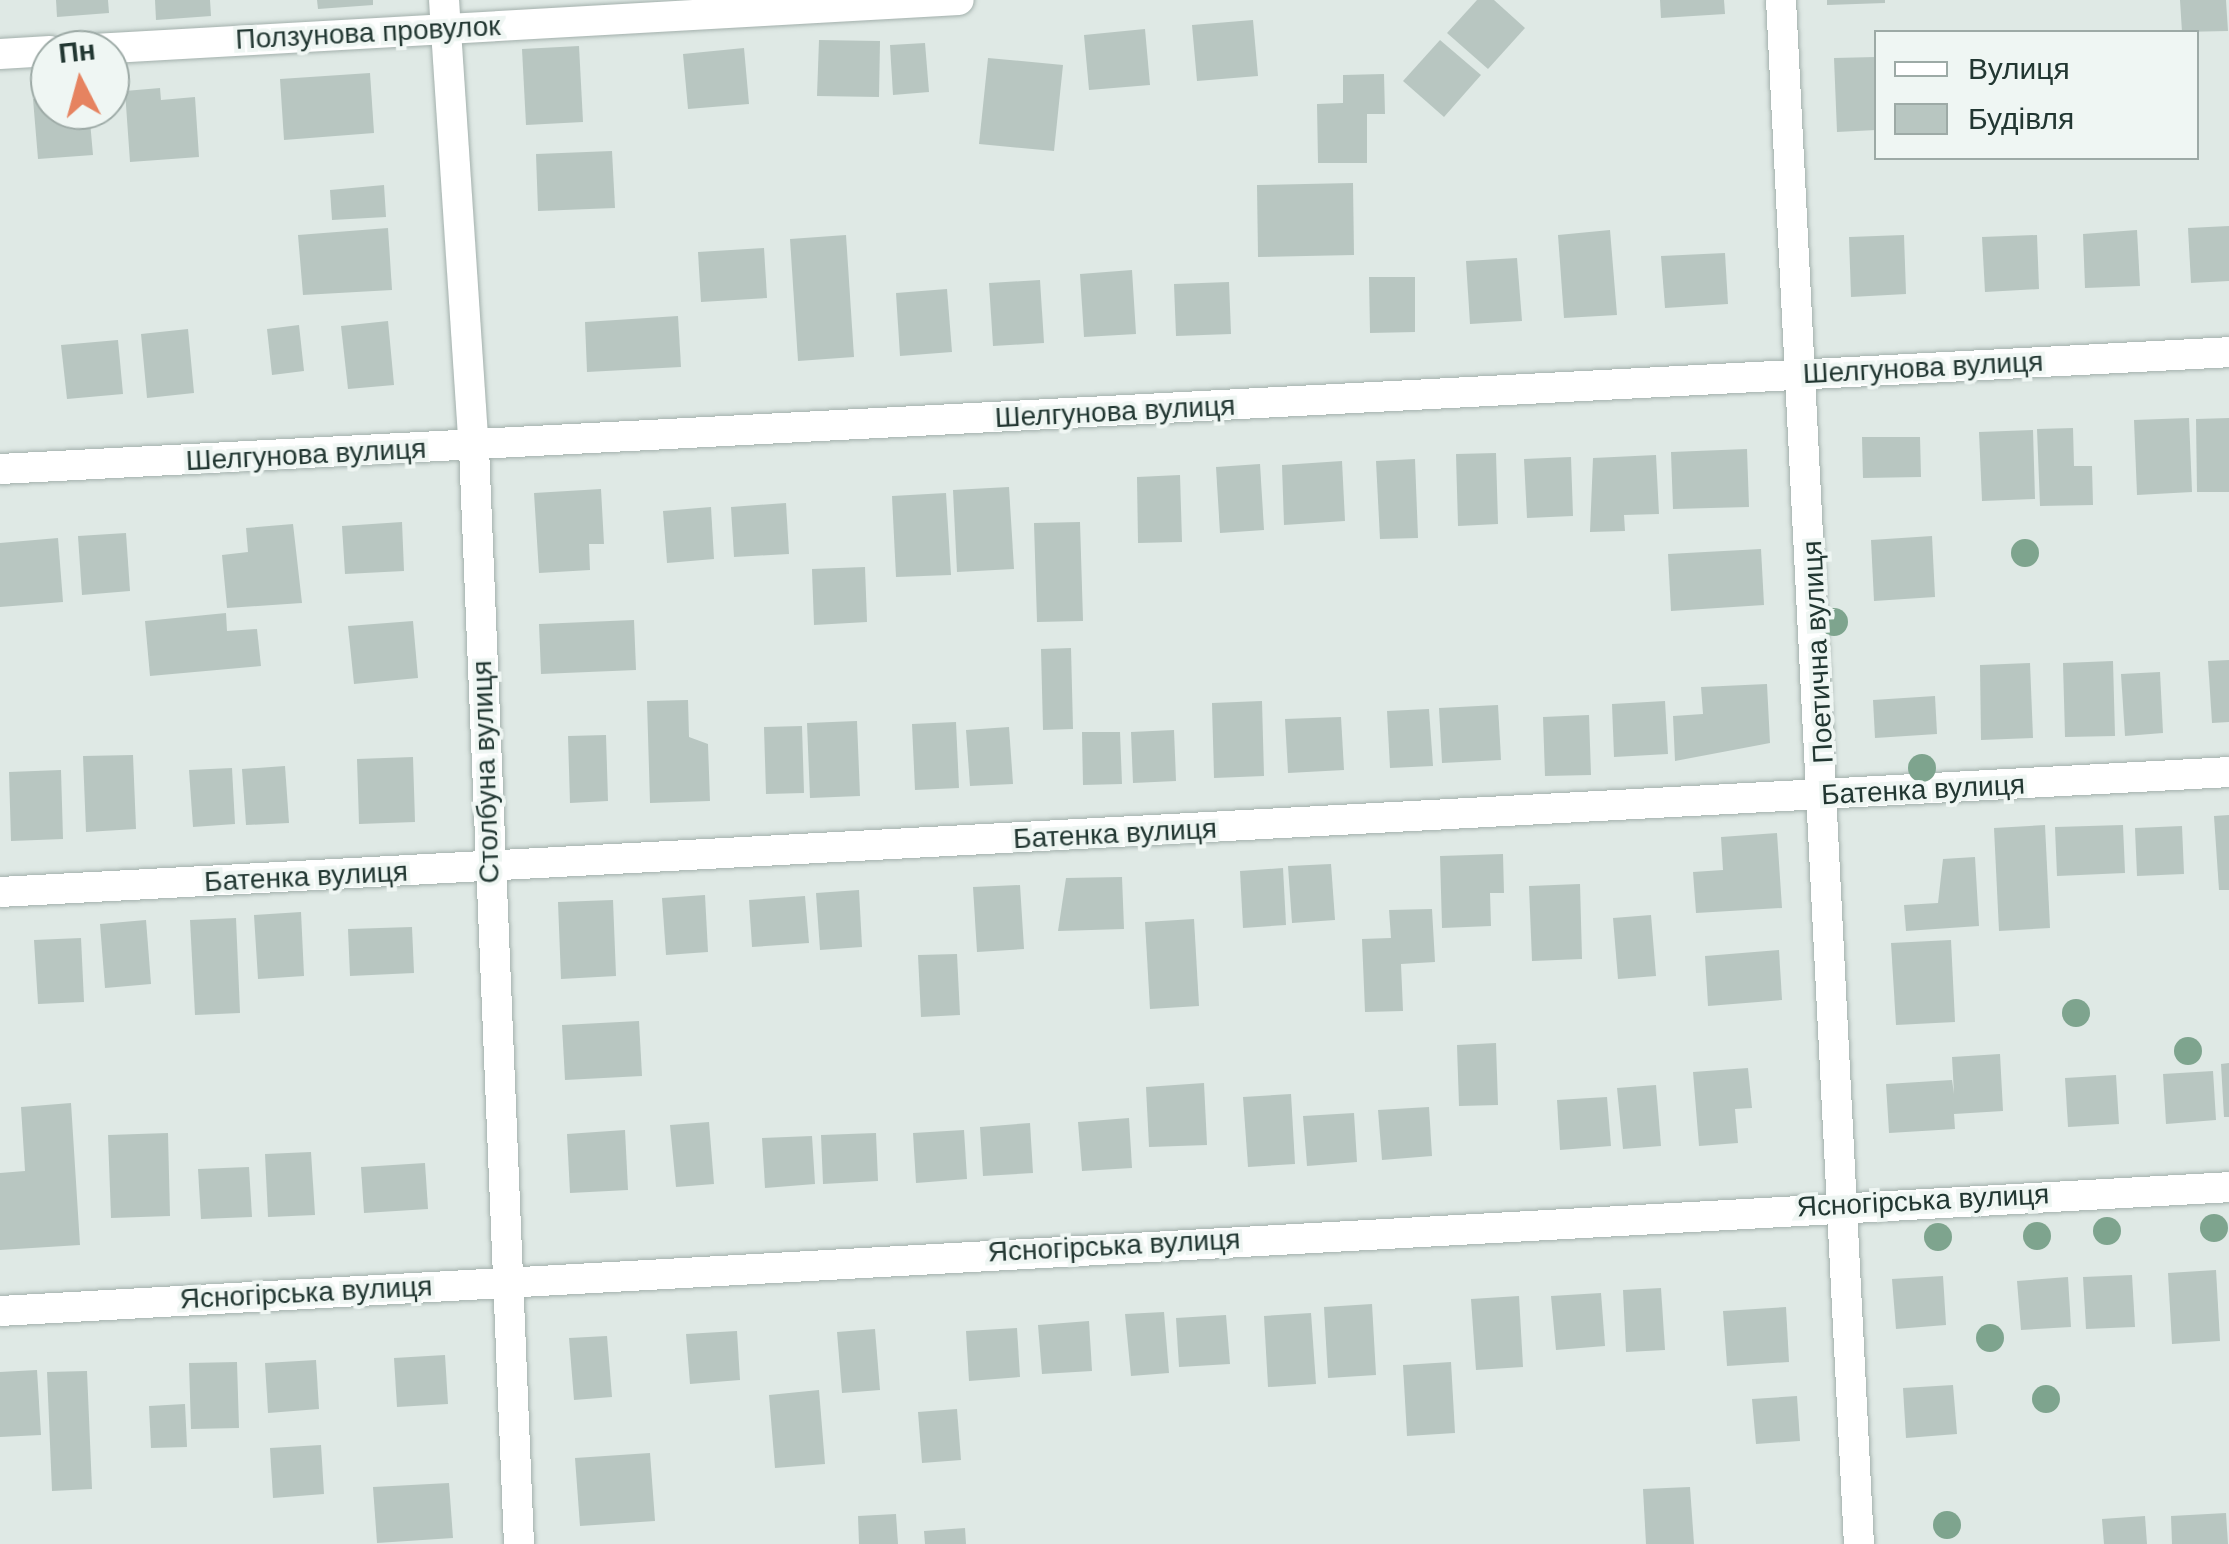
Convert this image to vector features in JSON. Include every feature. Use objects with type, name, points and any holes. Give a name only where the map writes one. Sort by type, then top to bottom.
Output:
[{"type":"street","name":"Ползунова провулок","points":[[130,45],[445,14],[959,0]]},
{"type":"street","name":"Поетична вулиця","points":[[1780,0],[1826,796],[1859,1544]]},
{"type":"street","name":"Столбуна вулиця","points":[[445,14],[474,448],[503,1281],[519,1544]]},
{"type":"street","points":[[0,54],[30,53]]},
{"type":"street","name":"Шелгунова вулиця","points":[[0,469],[474,448],[2229,352]]},
{"type":"street","name":"Батенка вулиця","points":[[0,892],[2229,772]]},
{"type":"street","name":"Ясногірська вулиця","points":[[0,1312],[1843,1204],[2229,1187]]},
{"type":"building","points":[[56,0],[108,0],[109,13],[57,17]]},
{"type":"building","points":[[155,0],[210,0],[211,16],[156,20]]},
{"type":"building","points":[[317,0],[373,0],[373,5],[318,9]]},
{"type":"building","points":[[1477,0],[1494,0],[1525,28],[1488,69],[1447,33]]},
{"type":"building","points":[[1660,0],[1724,0],[1725,14],[1661,18]]},
{"type":"building","points":[[1827,0],[1885,0],[1885,3],[1827,5]]},
{"type":"building","points":[[2180,0],[2226,0],[2228,31],[2182,30]]},
{"type":"building","points":[[1253,20],[1258,76],[1197,81],[1192,25]]},
{"type":"building","points":[[1145,29],[1150,85],[1089,90],[1084,35]]},
{"type":"building","points":[[819,40],[880,41],[879,97],[817,96]]},
{"type":"building","points":[[1440,40],[1481,75],[1444,117],[1403,81]]},
{"type":"building","points":[[925,43],[929,92],[893,95],[890,45]]},
{"type":"building","points":[[579,46],[583,122],[526,125],[522,49]]},
{"type":"building","points":[[744,48],[749,104],[688,109],[683,54]]},
{"type":"building","points":[[1874,57],[1874,130],[1837,132],[1834,58]]},
{"type":"building","points":[[988,58],[1063,65],[1054,151],[979,144]]},
{"type":"building","points":[[370,73],[374,133],[284,140],[280,79]]},
{"type":"building","points":[[1384,74],[1385,114],[1367,114],[1367,163],[1318,163],[1317,104],[1343,103],[1343,75]]},
{"type":"building","points":[[160,88],[161,100],[195,97],[199,157],[130,162],[130,91]]},
{"type":"building","points":[[36,130],[91,130],[93,155],[38,159]]},
{"type":"building","points":[[612,151],[615,208],[538,211],[536,154]]},
{"type":"building","points":[[1353,183],[1354,255],[1258,257],[1257,185]]},
{"type":"building","points":[[384,185],[386,217],[332,220],[330,190]]},
{"type":"building","points":[[2229,226],[2229,281],[2191,283],[2188,228]]},
{"type":"building","points":[[388,228],[392,290],[303,295],[298,235]]},
{"type":"building","points":[[1610,230],[1617,315],[1564,318],[1558,235]]},
{"type":"building","points":[[2137,230],[2140,286],[2085,288],[2083,234]]},
{"type":"building","points":[[846,235],[854,357],[798,361],[790,239]]},
{"type":"building","points":[[1904,235],[1906,294],[1851,297],[1849,237]]},
{"type":"building","points":[[2037,235],[2039,289],[1985,292],[1982,237]]},
{"type":"building","points":[[764,248],[767,298],[701,302],[698,252]]},
{"type":"building","points":[[1725,253],[1728,304],[1665,308],[1661,256]]},
{"type":"building","points":[[1517,258],[1522,321],[1470,324],[1466,261]]},
{"type":"building","points":[[1132,270],[1136,334],[1084,337],[1080,274]]},
{"type":"building","points":[[1369,277],[1415,277],[1415,332],[1370,333]]},
{"type":"building","points":[[1040,280],[1044,343],[993,346],[989,283]]},
{"type":"building","points":[[1229,282],[1231,334],[1176,336],[1174,284]]},
{"type":"building","points":[[947,289],[952,352],[900,356],[896,293]]},
{"type":"building","points":[[678,316],[681,367],[587,372],[585,322]]},
{"type":"building","points":[[388,321],[394,385],[348,389],[341,326]]},
{"type":"building","points":[[299,325],[304,371],[272,375],[267,329]]},
{"type":"building","points":[[188,329],[194,393],[147,398],[141,334]]},
{"type":"building","points":[[118,340],[123,394],[67,399],[61,345]]},
{"type":"building","points":[[2189,418],[2192,492],[2137,495],[2134,420]]},
{"type":"building","points":[[2229,418],[2229,492],[2197,492],[2196,419]]},
{"type":"building","points":[[2073,428],[2074,466],[2092,466],[2093,505],[2040,506],[2037,429]]},
{"type":"building","points":[[2033,430],[2035,499],[1982,501],[1979,432]]},
{"type":"building","points":[[1862,437],[1920,437],[1921,477],[1863,478]]},
{"type":"building","points":[[1747,449],[1749,507],[1673,509],[1671,452]]},
{"type":"building","points":[[1496,453],[1498,524],[1458,526],[1456,454]]},
{"type":"building","points":[[1656,455],[1659,514],[1624,515],[1625,531],[1590,532],[1593,458]]},
{"type":"building","points":[[1571,457],[1573,516],[1527,518],[1524,459]]},
{"type":"building","points":[[1415,459],[1418,538],[1380,539],[1376,461]]},
{"type":"building","points":[[1342,461],[1345,521],[1284,525],[1282,465]]},
{"type":"building","points":[[1260,464],[1264,530],[1220,533],[1216,467]]},
{"type":"building","points":[[1180,475],[1182,542],[1138,543],[1137,477]]},
{"type":"building","points":[[1009,487],[1014,569],[957,572],[953,490]]},
{"type":"building","points":[[601,489],[604,544],[589,544],[590,570],[539,573],[534,493]]},
{"type":"building","points":[[946,493],[951,575],[896,577],[892,496]]},
{"type":"building","points":[[786,503],[789,554],[734,557],[731,507]]},
{"type":"building","points":[[711,507],[714,559],[667,563],[663,511]]},
{"type":"building","points":[[402,522],[404,571],[345,574],[342,526]]},
{"type":"building","points":[[1080,522],[1083,621],[1037,622],[1034,523]]},
{"type":"building","points":[[293,524],[302,603],[227,608],[222,555],[248,552],[246,528]]},
{"type":"building","points":[[126,533],[130,591],[82,595],[78,536]]},
{"type":"building","points":[[1932,536],[1935,597],[1874,601],[1871,540]]},
{"type":"building","points":[[58,538],[63,602],[0,607],[0,543]]},
{"type":"building","points":[[1761,549],[1764,605],[1671,611],[1668,554]]},
{"type":"building","points":[[865,567],[867,622],[814,625],[812,569]]},
{"type":"building","points":[[226,613],[227,631],[257,629],[261,666],[150,676],[145,621]]},
{"type":"building","points":[[634,620],[636,670],[541,674],[539,624]]},
{"type":"building","points":[[413,621],[418,678],[354,684],[348,626]]},
{"type":"building","points":[[1071,648],[1073,729],[1043,730],[1041,649]]},
{"type":"building","points":[[2229,660],[2229,722],[2212,723],[2208,661]]},
{"type":"building","points":[[2113,661],[2115,736],[2065,737],[2063,663]]},
{"type":"building","points":[[2030,663],[2033,738],[1981,740],[1980,665]]},
{"type":"building","points":[[2160,672],[2163,733],[2125,736],[2121,674]]},
{"type":"building","points":[[1767,684],[1770,743],[1675,761],[1673,716],[1703,714],[1701,687]]},
{"type":"building","points":[[1935,696],[1937,734],[1875,738],[1873,700]]},
{"type":"building","points":[[688,700],[689,737],[708,744],[710,801],[650,803],[647,701]]},
{"type":"building","points":[[1262,701],[1264,776],[1214,778],[1212,703]]},
{"type":"building","points":[[1665,701],[1668,754],[1614,757],[1612,704]]},
{"type":"building","points":[[1498,705],[1501,760],[1442,763],[1439,708]]},
{"type":"building","points":[[1429,709],[1433,766],[1390,768],[1387,711]]},
{"type":"building","points":[[1589,715],[1591,775],[1545,776],[1543,717]]},
{"type":"building","points":[[1341,717],[1344,770],[1288,773],[1285,719]]},
{"type":"building","points":[[857,721],[860,796],[810,798],[807,723]]},
{"type":"building","points":[[956,722],[959,788],[915,790],[912,724]]},
{"type":"building","points":[[802,726],[804,793],[766,794],[764,727]]},
{"type":"building","points":[[1009,727],[1013,784],[970,786],[966,730]]},
{"type":"building","points":[[1174,730],[1176,781],[1133,783],[1131,732]]},
{"type":"building","points":[[1082,732],[1120,732],[1122,784],[1083,785]]},
{"type":"building","points":[[606,735],[608,801],[570,803],[568,736]]},
{"type":"building","points":[[133,755],[136,829],[86,832],[83,756]]},
{"type":"building","points":[[413,757],[415,822],[359,824],[357,759]]},
{"type":"building","points":[[285,766],[289,823],[246,825],[242,769]]},
{"type":"building","points":[[232,768],[235,824],[193,827],[189,770]]},
{"type":"building","points":[[61,770],[63,839],[11,841],[9,772]]},
{"type":"building","points":[[2229,815],[2229,890],[2219,890],[2214,816]]},
{"type":"building","points":[[2045,825],[2050,928],[1999,931],[1994,828]]},
{"type":"building","points":[[2123,825],[2125,873],[2057,876],[2055,827]]},
{"type":"building","points":[[2182,826],[2184,874],[2137,876],[2135,828]]},
{"type":"building","points":[[1777,833],[1782,908],[1696,913],[1693,872],[1723,870],[1721,837]]},
{"type":"building","points":[[1503,854],[1504,893],[1490,893],[1491,926],[1442,928],[1440,856]]},
{"type":"building","points":[[1975,857],[1979,926],[1906,931],[1904,905],[1938,903],[1943,859]]},
{"type":"building","points":[[1331,864],[1335,920],[1292,923],[1288,866]]},
{"type":"building","points":[[1283,868],[1286,925],[1243,928],[1240,871]]},
{"type":"building","points":[[1122,877],[1124,929],[1058,931],[1066,878]]},
{"type":"building","points":[[1580,884],[1582,959],[1532,961],[1529,886]]},
{"type":"building","points":[[1020,885],[1024,949],[977,952],[973,887]]},
{"type":"building","points":[[859,890],[862,947],[820,950],[816,893]]},
{"type":"building","points":[[705,895],[708,952],[666,955],[662,898]]},
{"type":"building","points":[[805,896],[809,943],[752,947],[749,900]]},
{"type":"building","points":[[613,900],[616,976],[561,979],[558,902]]},
{"type":"building","points":[[1432,909],[1435,962],[1401,964],[1403,1011],[1365,1012],[1362,939],[1391,938],[1389,910]]},
{"type":"building","points":[[301,912],[304,976],[258,979],[254,915]]},
{"type":"building","points":[[1651,915],[1656,976],[1618,979],[1613,918]]},
{"type":"building","points":[[236,918],[240,1013],[195,1015],[190,920]]},
{"type":"building","points":[[1194,919],[1199,1006],[1150,1009],[1145,922]]},
{"type":"building","points":[[146,920],[151,984],[105,988],[100,924]]},
{"type":"building","points":[[412,927],[414,973],[350,976],[348,929]]},
{"type":"building","points":[[81,938],[84,1002],[38,1004],[34,940]]},
{"type":"building","points":[[1951,940],[1955,1022],[1896,1025],[1891,943]]},
{"type":"building","points":[[1779,950],[1782,1000],[1708,1006],[1705,956]]},
{"type":"building","points":[[957,954],[960,1015],[921,1017],[918,955]]},
{"type":"building","points":[[639,1021],[642,1076],[565,1080],[562,1025]]},
{"type":"building","points":[[1496,1043],[1498,1105],[1459,1106],[1457,1045]]},
{"type":"building","points":[[2000,1054],[2003,1111],[1954,1114],[1955,1129],[1889,1133],[1886,1084],[1952,1080],[1954,1094],[1952,1057]]},
{"type":"building","points":[[2229,1063],[2229,1117],[2224,1117],[2221,1064]]},
{"type":"building","points":[[1748,1068],[1752,1108],[1735,1109],[1738,1143],[1699,1146],[1693,1072]]},
{"type":"building","points":[[2213,1071],[2216,1120],[2166,1124],[2163,1074]]},
{"type":"building","points":[[2116,1075],[2119,1124],[2068,1127],[2065,1078]]},
{"type":"building","points":[[1204,1083],[1207,1145],[1149,1147],[1146,1087]]},
{"type":"building","points":[[1656,1085],[1661,1146],[1623,1149],[1617,1088]]},
{"type":"building","points":[[1291,1094],[1295,1164],[1248,1167],[1243,1097]]},
{"type":"building","points":[[1607,1097],[1611,1146],[1560,1150],[1557,1100]]},
{"type":"building","points":[[71,1103],[80,1245],[0,1250],[0,1173],[25,1171],[21,1107]]},
{"type":"building","points":[[1429,1107],[1432,1156],[1382,1160],[1378,1110]]},
{"type":"building","points":[[1354,1113],[1357,1162],[1307,1166],[1303,1116]]},
{"type":"building","points":[[1129,1118],[1132,1168],[1082,1171],[1078,1122]]},
{"type":"building","points":[[709,1122],[714,1184],[676,1187],[670,1125]]},
{"type":"building","points":[[1030,1123],[1033,1173],[983,1176],[980,1127]]},
{"type":"building","points":[[625,1130],[628,1190],[570,1193],[567,1134]]},
{"type":"building","points":[[964,1130],[967,1179],[916,1183],[913,1133]]},
{"type":"building","points":[[168,1133],[170,1216],[111,1218],[108,1135]]},
{"type":"building","points":[[876,1133],[878,1181],[823,1184],[821,1135]]},
{"type":"building","points":[[812,1136],[815,1184],[765,1188],[762,1138]]},
{"type":"building","points":[[311,1152],[315,1215],[268,1217],[265,1154]]},
{"type":"building","points":[[425,1163],[428,1209],[364,1213],[361,1167]]},
{"type":"building","points":[[249,1167],[252,1217],[201,1219],[198,1169]]},
{"type":"building","points":[[2216,1270],[2220,1341],[2172,1344],[2168,1273]]},
{"type":"building","points":[[2132,1275],[2135,1327],[2086,1329],[2083,1277]]},
{"type":"building","points":[[1943,1276],[1946,1325],[1896,1329],[1892,1279]]},
{"type":"building","points":[[2068,1277],[2071,1327],[2021,1330],[2017,1281]]},
{"type":"building","points":[[1661,1288],[1665,1350],[1626,1352],[1623,1290]]},
{"type":"building","points":[[1601,1293],[1605,1346],[1556,1350],[1551,1296]]},
{"type":"building","points":[[1519,1296],[1523,1367],[1476,1370],[1471,1299]]},
{"type":"building","points":[[1372,1304],[1376,1375],[1328,1378],[1324,1307]]},
{"type":"building","points":[[1786,1307],[1789,1362],[1727,1366],[1723,1311]]},
{"type":"building","points":[[1164,1312],[1169,1373],[1131,1376],[1125,1314]]},
{"type":"building","points":[[1311,1313],[1316,1384],[1268,1387],[1264,1316]]},
{"type":"building","points":[[1226,1315],[1230,1364],[1179,1367],[1176,1318]]},
{"type":"building","points":[[1089,1321],[1092,1371],[1042,1374],[1038,1325]]},
{"type":"building","points":[[1017,1328],[1020,1377],[969,1381],[966,1331]]},
{"type":"building","points":[[875,1329],[880,1390],[842,1393],[837,1332]]},
{"type":"building","points":[[737,1331],[740,1380],[690,1384],[686,1334]]},
{"type":"building","points":[[607,1336],[612,1397],[574,1400],[569,1338]]},
{"type":"building","points":[[445,1355],[448,1404],[397,1407],[394,1358]]},
{"type":"building","points":[[316,1360],[319,1409],[268,1413],[265,1363]]},
{"type":"building","points":[[237,1362],[239,1428],[191,1429],[189,1363]]},
{"type":"building","points":[[1451,1362],[1455,1433],[1407,1436],[1403,1365]]},
{"type":"building","points":[[37,1370],[41,1435],[0,1437],[0,1372]]},
{"type":"building","points":[[87,1371],[92,1489],[52,1491],[47,1372]]},
{"type":"building","points":[[1953,1385],[1957,1434],[1906,1438],[1903,1388]]},
{"type":"building","points":[[819,1390],[825,1464],[775,1468],[769,1395]]},
{"type":"building","points":[[1797,1396],[1800,1441],[1756,1444],[1752,1399]]},
{"type":"building","points":[[185,1404],[187,1447],[151,1448],[149,1406]]},
{"type":"building","points":[[957,1409],[961,1460],[922,1463],[918,1412]]},
{"type":"building","points":[[321,1445],[324,1494],[273,1498],[270,1448]]},
{"type":"building","points":[[650,1453],[655,1521],[580,1526],[575,1458]]},
{"type":"building","points":[[449,1483],[453,1538],[377,1543],[373,1487]]},
{"type":"building","points":[[1690,1487],[1694,1544],[1646,1544],[1643,1489]]},
{"type":"building","points":[[2226,1513],[2228,1544],[2172,1544],[2171,1516]]},
{"type":"building","points":[[896,1514],[898,1544],[859,1544],[858,1516]]},
{"type":"building","points":[[2145,1516],[2147,1544],[2104,1544],[2102,1519]]},
{"type":"building","points":[[965,1528],[966,1544],[925,1544],[924,1531]]}]
